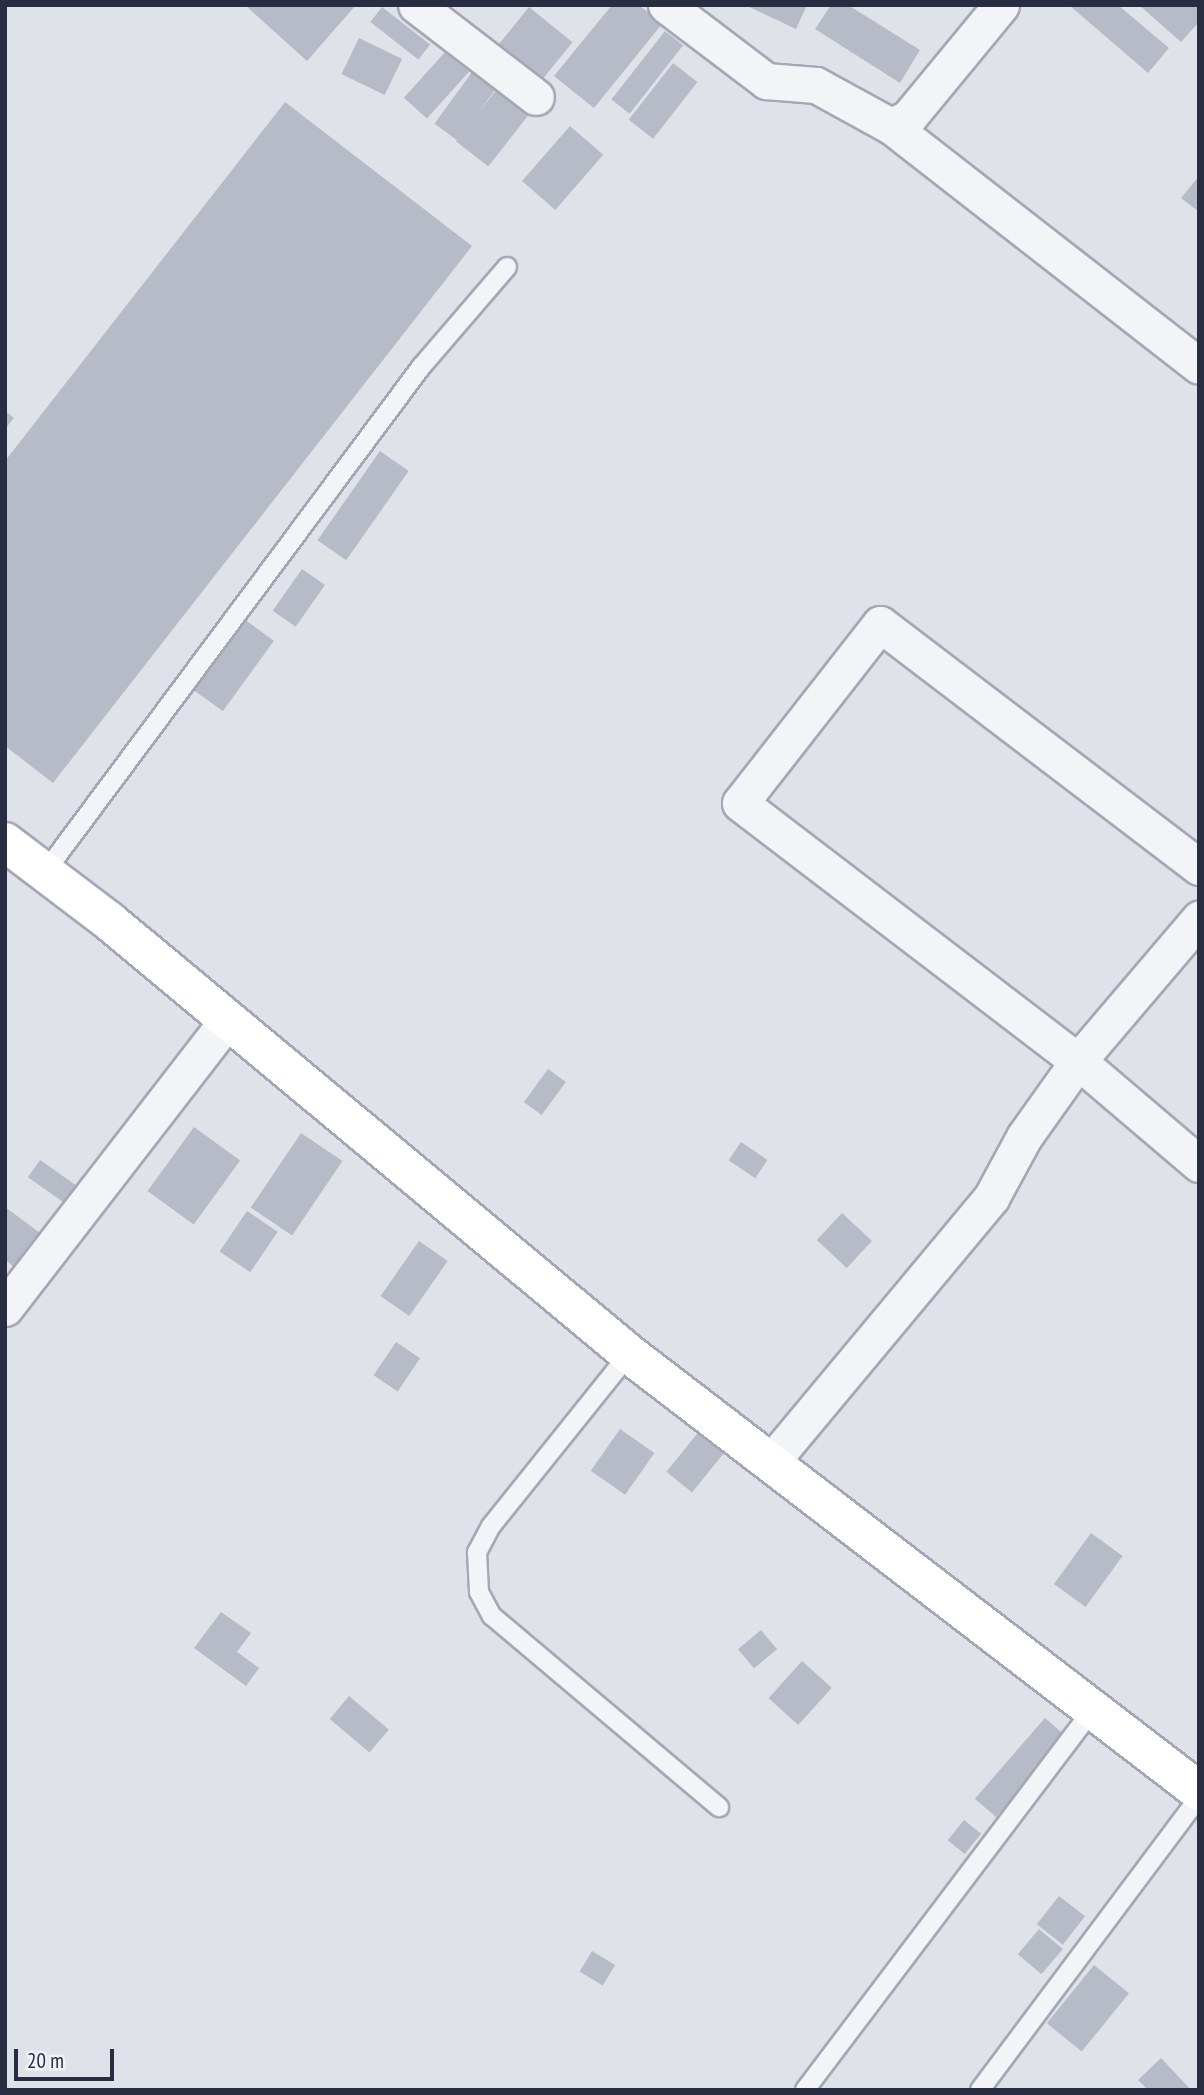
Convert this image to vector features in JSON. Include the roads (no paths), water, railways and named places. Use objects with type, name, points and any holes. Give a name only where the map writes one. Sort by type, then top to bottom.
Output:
[{"type":"street","points":[[416,5],[536,97]]},
{"type":"street","points":[[666,5],[766,81],[816,85],[891,125],[1199,366]]},
{"type":"street","points":[[891,125],[908,118],[1001,5]]},
{"type":"street","points":[[1199,867],[880,624],[740,803],[1078,1061],[1199,1164]]},
{"type":"street","points":[[5,842],[71,892],[629,1354],[1199,1791]]},
{"type":"street","points":[[771,1462],[991,1198],[1024,1137],[1078,1061],[1199,919]]},
{"type":"street","points":[[5,1308],[226,1021]]},
{"type":"lane","points":[[71,892],[421,367],[507,267]]},
{"type":"lane","points":[[629,1354],[491,1526],[477,1552],[479,1592],[492,1616],[719,1807]]},
{"type":"lane","points":[[805,2090],[1093,1709]]},
{"type":"lane","points":[[980,2090],[1199,1797]]}]
